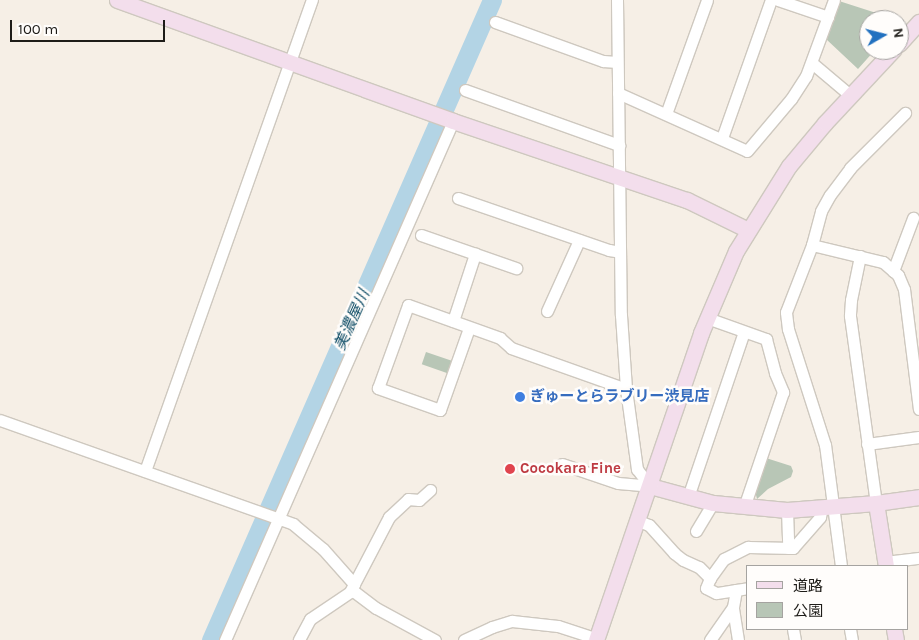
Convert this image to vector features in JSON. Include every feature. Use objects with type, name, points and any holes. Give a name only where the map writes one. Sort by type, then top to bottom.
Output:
[{"type":"street","points":[[117,0],[453,121],[619,179],[687,200],[748,230]]},
{"type":"street","points":[[145,471],[312,0]]},
{"type":"street","points":[[617,0],[620,252],[626,389],[637,469],[650,486]]},
{"type":"street","points":[[666,114],[707,0]]},
{"type":"street","points":[[722,138],[772,0]]},
{"type":"street","points":[[778,0],[828,17]]},
{"type":"street","points":[[618,93],[722,138],[747,151],[791,100],[812,63],[834,0]]},
{"type":"street","points":[[496,22],[603,61],[617,62]]},
{"type":"street","points":[[909,33],[919,22]]},
{"type":"street","points":[[464,640],[492,627],[512,621],[558,626],[596,639],[707,318],[748,230],[789,166],[850,95],[883,60]]},
{"type":"street","points":[[812,63],[850,95]]},
{"type":"street","points":[[465,90],[619,145]]},
{"type":"street","points":[[841,565],[828,507],[822,432],[786,317],[787,308],[812,245],[821,211],[841,178],[879,137],[905,113]]},
{"type":"street","points":[[225,640],[453,121]]},
{"type":"street","points":[[458,198],[579,240],[620,252]]},
{"type":"street","points":[[893,270],[913,218]]},
{"type":"street","points":[[421,235],[516,268]]},
{"type":"street","points":[[546,311],[579,240]]},
{"type":"street","points":[[812,245],[883,262],[893,270],[904,289],[913,314],[919,409]]},
{"type":"street","points":[[453,321],[475,254]]},
{"type":"street","points":[[860,256],[851,300],[850,316],[867,444],[886,564],[919,558]]},
{"type":"street","points":[[469,328],[440,410],[378,388],[408,305],[500,338],[511,348],[626,389]]},
{"type":"street","points":[[707,318],[766,339],[775,374],[783,392],[744,507]]},
{"type":"street","points":[[688,497],[744,332]]},
{"type":"street","points":[[0,420],[292,524],[323,549],[353,587],[376,608],[435,640]]},
{"type":"street","points":[[867,444],[919,437]]},
{"type":"street","points":[[562,464],[618,484],[650,486],[688,497],[744,507],[787,510],[876,503],[919,497]]},
{"type":"street","points":[[299,640],[310,619],[353,587],[389,516],[408,499],[420,500],[430,490]]},
{"type":"street","points":[[696,531],[713,502]]},
{"type":"street","points":[[746,588],[716,593],[706,588],[710,578],[724,559],[739,549],[757,546],[793,548],[828,507]]},
{"type":"street","points":[[787,510],[788,548]]},
{"type":"street","points":[[636,520],[649,525],[678,556],[699,567],[710,578]]},
{"type":"street","points":[[736,590],[733,608],[738,640]]},
{"type":"street","points":[[710,640],[733,608]]},
{"type":"green space","points":[[839,1],[867,10],[859,10],[859,60],[866,60],[858,69],[826,39]]},
{"type":"green space","points":[[426,352],[452,361],[448,373],[422,364]]},
{"type":"green space","points":[[766,458],[791,466],[793,471],[791,477],[768,489],[757,499],[755,491]]},
{"type":"waterway","name":"美濃屋川","points":[[211,640],[492,0]]},
{"type":"place","name":"ぎゅーとらラブリー渋見店","points":[[520,397]]},
{"type":"place","name":"Cocokara Fine","points":[[510,469]]}]
